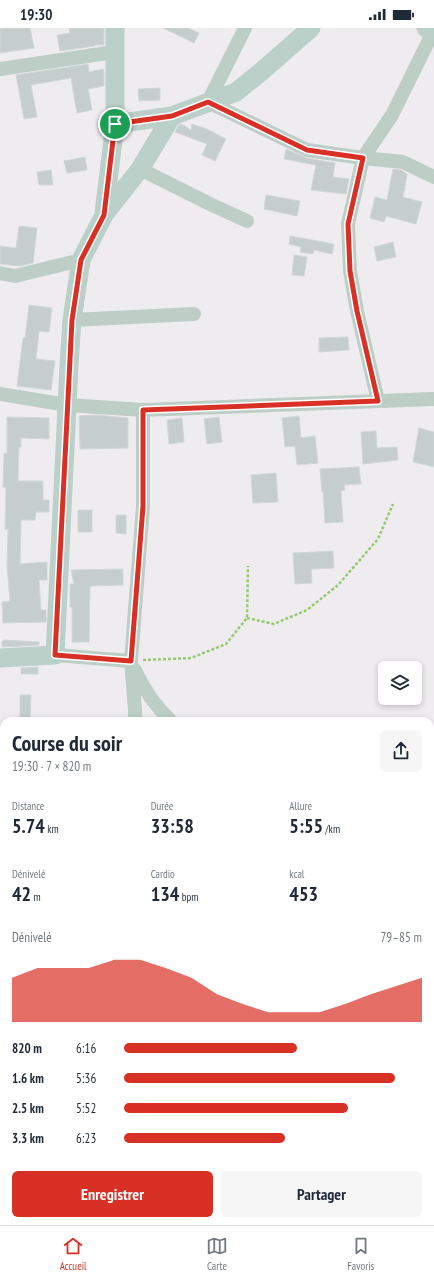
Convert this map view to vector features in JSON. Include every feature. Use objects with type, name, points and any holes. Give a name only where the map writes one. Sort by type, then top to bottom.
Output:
[{"type":"street","points":[[104,215],[115,124],[115,28]]},
{"type":"street","points":[[208,102],[245,28]]},
{"type":"street","points":[[115,124],[172,116],[236,92],[311,28]]},
{"type":"street","points":[[378,401],[357,311],[350,271],[348,224],[363,158],[392,115],[431,30]]},
{"type":"street","points":[[0,69],[114,52]]},
{"type":"street","points":[[208,102],[307,150],[403,162],[434,177]]},
{"type":"street","points":[[55,655],[72,320],[81,260],[104,215],[140,169],[172,116]]},
{"type":"street","points":[[140,169],[247,221]]},
{"type":"street","points":[[0,273],[15,276],[81,260]]},
{"type":"street","points":[[72,320],[194,314]]},
{"type":"street","points":[[0,394],[67,405],[143,410],[434,399]]},
{"type":"street","points":[[135,717],[131,661],[143,506],[143,410]]},
{"type":"street","points":[[0,658],[55,655],[131,661]]},
{"type":"street","points":[[131,661],[143,688],[160,711],[167,717]]},
{"type":"path","points":[[247,618],[274,624],[307,610],[338,585],[378,538],[393,504]]},
{"type":"path","points":[[131,661],[190,658],[226,644],[247,618],[248,566]]},
{"type":"building","points":[[0,28],[30,28],[34,48],[0,53]]},
{"type":"building","points":[[69,28],[104,28],[104,45],[95,45],[60,51],[57,35],[70,33]]},
{"type":"building","points":[[163,28],[188,28],[199,33],[194,43]]},
{"type":"building","points":[[88,64],[89,72],[103,69],[104,73],[104,86],[88,89],[92,110],[77,113],[71,78],[31,85],[37,117],[24,119],[16,75]]},
{"type":"building","points":[[160,88],[160,100],[139,101],[138,89]]},
{"type":"building","points":[[181,124],[191,130],[192,124],[207,129],[226,139],[215,161],[202,155],[207,144],[175,132]]},
{"type":"building","points":[[286,149],[306,158],[335,163],[333,177],[349,179],[346,194],[311,190],[316,165],[284,159]]},
{"type":"building","points":[[85,157],[87,170],[67,173],[64,161]]},
{"type":"building","points":[[393,169],[401,170],[407,174],[403,197],[422,202],[416,224],[386,216],[384,222],[370,218],[375,197],[387,200]]},
{"type":"building","points":[[51,170],[53,185],[39,185],[37,172]]},
{"type":"building","points":[[266,195],[300,201],[297,216],[264,209]]},
{"type":"building","points":[[19,226],[37,228],[33,263],[20,266],[0,264],[0,246],[16,248]]},
{"type":"building","points":[[290,236],[334,244],[332,254],[314,250],[313,254],[300,252],[301,247],[289,244]]},
{"type":"building","points":[[393,242],[396,257],[377,261],[374,247]]},
{"type":"building","points":[[294,255],[307,257],[304,276],[292,275]]},
{"type":"building","points":[[29,305],[52,308],[49,332],[39,331],[36,359],[55,361],[51,390],[17,386]]},
{"type":"building","points":[[348,337],[349,350],[319,352],[319,338]]},
{"type":"building","points":[[95,415],[128,418],[128,448],[80,449],[79,416]]},
{"type":"building","points":[[299,416],[301,438],[315,436],[318,463],[297,465],[295,446],[285,447],[282,418]]},
{"type":"building","points":[[7,417],[49,418],[49,439],[21,438],[21,447],[19,447],[18,481],[43,481],[43,500],[49,500],[49,512],[36,512],[35,520],[21,520],[20,564],[47,562],[47,580],[39,580],[41,610],[46,610],[46,622],[3,623],[2,602],[10,601],[7,566],[8,529],[5,529],[6,487],[3,487],[4,453],[7,454]]},
{"type":"building","points":[[219,417],[222,442],[207,444],[204,419]]},
{"type":"building","points":[[182,418],[184,442],[169,444],[167,420]]},
{"type":"building","points":[[419,428],[434,432],[434,467],[413,462]]},
{"type":"building","points":[[376,431],[377,448],[397,447],[398,460],[363,464],[361,432]]},
{"type":"building","points":[[359,467],[361,484],[344,485],[345,490],[341,491],[343,522],[325,523],[320,469]]},
{"type":"building","points":[[276,473],[278,502],[253,503],[251,475]]},
{"type":"building","points":[[78,510],[92,510],[92,532],[78,532]]},
{"type":"building","points":[[116,515],[126,515],[126,534],[116,533]]},
{"type":"building","points":[[333,551],[334,568],[311,569],[312,583],[295,584],[293,553]]},
{"type":"building","points":[[123,569],[123,585],[90,586],[89,642],[72,642],[72,607],[70,607],[70,584],[74,584],[71,570]]},
{"type":"building","points":[[3,640],[39,642],[39,645],[2,647]]},
{"type":"building","points":[[38,667],[38,674],[21,674],[21,668]]},
{"type":"building","points":[[20,695],[31,695],[30,717],[20,717]]},
{"type":"route","points":[[208,102],[307,150],[363,158],[348,224],[350,271],[357,311],[378,401],[143,410],[143,506],[131,661],[55,655],[72,320],[81,260],[104,215],[115,124],[172,116],[208,102]]}]
